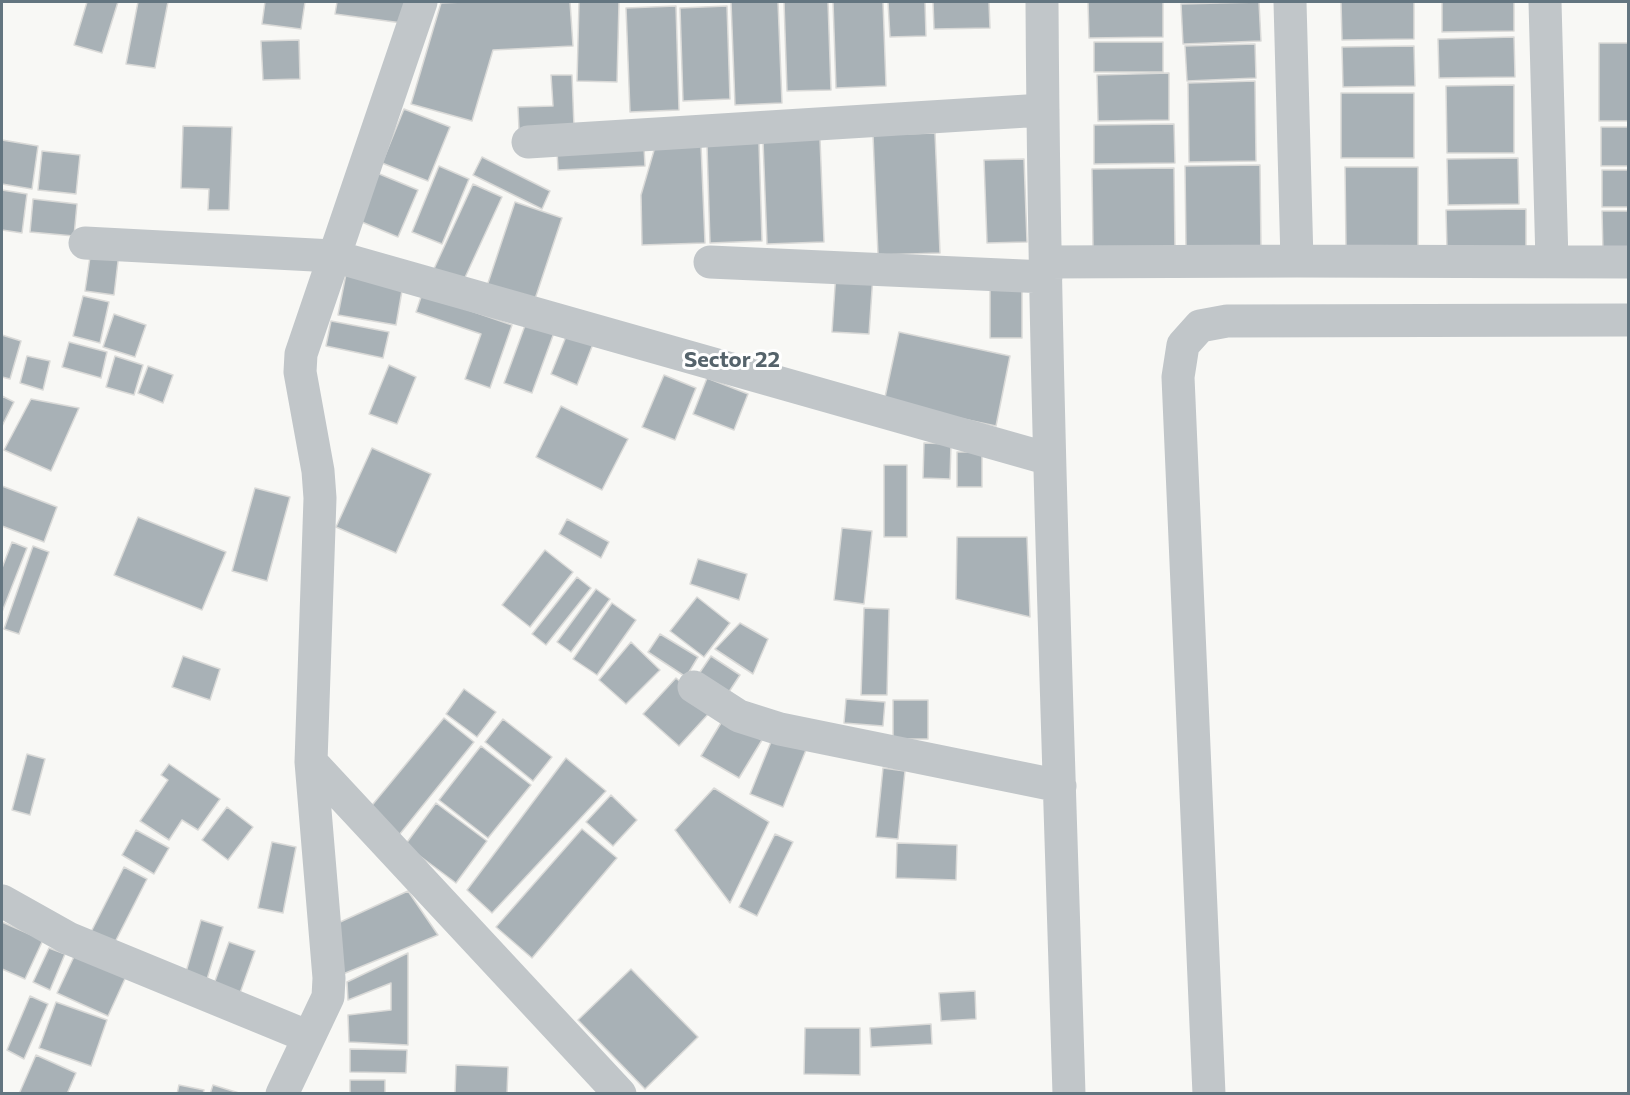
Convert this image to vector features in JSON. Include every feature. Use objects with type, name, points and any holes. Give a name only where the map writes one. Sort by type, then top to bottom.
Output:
[{"type":"street","points":[[282,1094],[328,997],[329,978],[311,762],[320,498],[318,471],[300,372],[301,354],[421,2]]},
{"type":"street","points":[[1042,2],[1049,459],[1069,1094]]},
{"type":"street","points":[[1290,2],[1297,261]]},
{"type":"street","points":[[1545,2],[1552,262]]},
{"type":"street","points":[[528,142],[1043,110]]},
{"type":"street","points":[[85,243],[333,256],[1049,459]]},
{"type":"street","points":[[710,262],[1046,270],[1297,261],[1629,262]]},
{"type":"street","points":[[1209,1094],[1178,377],[1183,345],[1200,326],[1227,321],[1629,320]]},
{"type":"street","points":[[694,687],[739,716],[780,729],[1060,786]]},
{"type":"street","points":[[311,762],[620,1094]]},
{"type":"street","points":[[2,901],[68,938],[309,1038]]},
{"type":"building","points":[[87,2],[118,2],[102,53],[74,45]]},
{"type":"building","points":[[138,2],[168,2],[155,68],[126,64]]},
{"type":"building","points":[[265,2],[305,2],[301,29],[262,24]]},
{"type":"building","points":[[337,2],[405,2],[402,23],[335,14]]},
{"type":"building","points":[[570,2],[573,46],[493,50],[472,121],[411,104],[441,3]]},
{"type":"building","points":[[579,2],[619,2],[617,82],[577,81]]},
{"type":"building","points":[[731,2],[778,2],[782,103],[735,105]]},
{"type":"building","points":[[784,2],[828,2],[831,90],[787,91]]},
{"type":"building","points":[[833,2],[883,2],[886,86],[836,88]]},
{"type":"building","points":[[888,2],[925,2],[926,36],[890,37]]},
{"type":"building","points":[[933,2],[989,2],[990,28],[934,29]]},
{"type":"building","points":[[1088,2],[1163,2],[1163,37],[1089,38]]},
{"type":"building","points":[[1259,2],[1261,41],[1183,44],[1181,4]]},
{"type":"building","points":[[1341,2],[1414,2],[1414,39],[1342,40]]},
{"type":"building","points":[[1442,2],[1514,2],[1514,31],[1442,32]]},
{"type":"building","points":[[676,6],[679,110],[630,112],[626,8]]},
{"type":"building","points":[[727,6],[730,99],[683,101],[680,8]]},
{"type":"building","points":[[1514,37],[1515,77],[1439,78],[1438,39]]},
{"type":"building","points":[[299,40],[300,79],[263,80],[261,41]]},
{"type":"building","points":[[1094,42],[1163,42],[1163,72],[1094,72]]},
{"type":"building","points":[[1599,43],[1628,43],[1628,121],[1599,121]]},
{"type":"building","points":[[1255,44],[1256,78],[1187,81],[1185,46]]},
{"type":"building","points":[[1414,46],[1415,86],[1343,87],[1342,47]]},
{"type":"building","points":[[1169,73],[1169,120],[1098,121],[1097,75]]},
{"type":"building","points":[[551,75],[572,75],[574,127],[519,129],[518,107],[553,106]]},
{"type":"building","points":[[1255,81],[1256,161],[1189,162],[1188,83]]},
{"type":"building","points":[[1514,85],[1514,153],[1447,153],[1446,86]]},
{"type":"building","points":[[1341,93],[1414,93],[1414,158],[1341,158]]},
{"type":"building","points":[[404,109],[450,127],[428,181],[382,163]]},
{"type":"building","points":[[1174,124],[1175,163],[1094,164],[1094,125]]},
{"type":"building","points":[[183,126],[232,127],[229,210],[208,210],[209,189],[181,188]]},
{"type":"building","points":[[1601,127],[1628,127],[1628,166],[1601,166]]},
{"type":"building","points":[[935,133],[940,253],[878,255],[873,135]]},
{"type":"building","points":[[820,139],[824,242],[767,244],[763,141]]},
{"type":"building","points":[[2,140],[38,146],[32,189],[2,184]]},
{"type":"building","points":[[759,143],[762,241],[710,243],[707,145]]},
{"type":"building","points":[[701,145],[705,243],[642,245],[641,195],[655,147]]},
{"type":"building","points":[[644,147],[645,166],[558,170],[557,150]]},
{"type":"building","points":[[42,151],[80,155],[76,194],[38,190]]},
{"type":"building","points":[[482,157],[550,191],[542,209],[473,175]]},
{"type":"building","points":[[1518,158],[1519,204],[1448,205],[1447,159]]},
{"type":"building","points":[[1024,159],[1027,242],[987,243],[984,160]]},
{"type":"building","points":[[1260,165],[1261,248],[1186,249],[1185,166]]},
{"type":"building","points":[[439,166],[469,179],[442,244],[412,232]]},
{"type":"building","points":[[1345,167],[1418,167],[1418,248],[1346,248]]},
{"type":"building","points":[[1174,168],[1175,249],[1093,250],[1092,169]]},
{"type":"building","points":[[1602,170],[1628,170],[1628,207],[1602,207]]},
{"type":"building","points":[[377,173],[418,190],[398,237],[357,220]]},
{"type":"building","points":[[473,184],[502,197],[462,284],[433,271]]},
{"type":"building","points":[[2,190],[27,194],[22,233],[2,230]]},
{"type":"building","points":[[33,199],[77,204],[74,236],[30,232]]},
{"type":"building","points":[[515,202],[562,218],[534,302],[487,286]]},
{"type":"building","points":[[1526,209],[1526,249],[1447,250],[1446,210]]},
{"type":"building","points":[[1602,211],[1628,211],[1628,253],[1603,253]]},
{"type":"building","points":[[91,250],[119,253],[114,295],[85,291]]},
{"type":"building","points":[[836,272],[873,275],[869,334],[832,332]]},
{"type":"building","points":[[346,274],[403,285],[396,325],[338,315]]},
{"type":"building","points":[[990,283],[1022,283],[1022,338],[990,338]]},
{"type":"building","points":[[422,294],[512,325],[490,388],[465,379],[481,334],[416,312]]},
{"type":"building","points":[[83,296],[109,302],[100,343],[73,336]]},
{"type":"building","points":[[114,314],[146,325],[135,357],[103,347]]},
{"type":"building","points":[[527,320],[555,330],[532,393],[504,383]]},
{"type":"building","points":[[331,321],[389,332],[383,358],[326,346]]},
{"type":"building","points":[[569,329],[595,339],[577,385],[551,374]]},
{"type":"building","points":[[899,332],[1010,356],[996,426],[884,402]]},
{"type":"building","points":[[2,335],[21,341],[10,379],[2,377]]},
{"type":"building","points":[[69,342],[107,352],[101,378],[62,367]]},
{"type":"building","points":[[27,356],[50,361],[43,390],[20,383]]},
{"type":"building","points":[[115,356],[143,365],[134,395],[106,387]]},
{"type":"building","points":[[389,365],[416,377],[397,424],[369,414]]},
{"type":"building","points":[[148,366],[173,375],[163,403],[138,393]]},
{"type":"building","points":[[664,375],[696,388],[675,440],[642,427]]},
{"type":"building","points":[[707,378],[748,394],[734,430],[693,414]]},
{"type":"building","points":[[2,396],[14,402],[2,426]]},
{"type":"building","points":[[31,399],[79,408],[51,471],[4,450]]},
{"type":"building","points":[[561,406],[628,439],[602,490],[536,457]]},
{"type":"building","points":[[924,443],[951,444],[950,479],[923,478]]},
{"type":"building","points":[[372,448],[431,474],[396,553],[336,527]]},
{"type":"building","points":[[957,452],[982,452],[982,487],[957,487]]},
{"type":"building","points":[[884,465],[907,465],[907,537],[884,537]]},
{"type":"building","points":[[2,486],[57,507],[44,542],[2,526]]},
{"type":"building","points":[[255,488],[290,497],[267,581],[232,571]]},
{"type":"building","points":[[138,517],[226,552],[202,610],[114,575]]},
{"type":"building","points":[[567,519],[609,542],[601,558],[559,534]]},
{"type":"building","points":[[842,528],[872,531],[864,604],[834,600]]},
{"type":"building","points":[[957,537],[1027,537],[1030,617],[956,599]]},
{"type":"building","points":[[12,542],[27,548],[2,612],[2,568]]},
{"type":"building","points":[[33,546],[49,552],[19,634],[4,629]]},
{"type":"building","points":[[545,550],[573,572],[530,627],[502,605]]},
{"type":"building","points":[[698,559],[747,574],[739,600],[690,584]]},
{"type":"building","points":[[577,577],[591,588],[546,645],[532,634]]},
{"type":"building","points":[[596,589],[610,599],[571,652],[557,642]]},
{"type":"building","points":[[697,597],[730,623],[704,657],[670,631]]},
{"type":"building","points":[[612,603],[636,620],[597,675],[573,659]]},
{"type":"building","points":[[864,608],[889,609],[887,695],[861,695]]},
{"type":"building","points":[[740,623],[768,639],[753,674],[715,649]]},
{"type":"building","points":[[660,634],[698,657],[686,677],[648,652]]},
{"type":"building","points":[[631,642],[660,670],[626,704],[599,680]]},
{"type":"building","points":[[183,656],[220,669],[210,700],[172,687]]},
{"type":"building","points":[[711,656],[740,675],[723,701],[694,681]]},
{"type":"building","points":[[676,678],[712,710],[679,746],[643,714]]},
{"type":"building","points":[[464,689],[496,712],[477,737],[446,714]]},
{"type":"building","points":[[846,699],[885,702],[883,726],[844,723]]},
{"type":"building","points":[[893,700],[928,700],[928,739],[893,739]]},
{"type":"building","points":[[444,718],[474,742],[395,840],[364,815]]},
{"type":"building","points":[[724,718],[762,740],[739,778],[701,756]]},
{"type":"building","points":[[503,719],[552,757],[533,781],[485,742]]},
{"type":"building","points":[[773,737],[806,750],[783,807],[750,794]]},
{"type":"building","points":[[481,746],[531,785],[488,838],[439,800]]},
{"type":"building","points":[[27,754],[45,759],[30,815],[12,810]]},
{"type":"building","points":[[566,758],[606,791],[492,913],[467,890]]},
{"type":"building","points":[[169,764],[220,799],[198,830],[182,820],[169,840],[140,821],[168,780],[161,775]]},
{"type":"building","points":[[883,768],[905,771],[898,839],[876,837]]},
{"type":"building","points":[[714,788],[769,822],[730,903],[675,830]]},
{"type":"building","points":[[611,795],[637,820],[613,846],[586,822]]},
{"type":"building","points":[[436,803],[487,841],[456,883],[405,845]]},
{"type":"building","points":[[227,807],[253,827],[228,860],[202,840]]},
{"type":"building","points":[[582,829],[617,858],[532,958],[496,927]]},
{"type":"building","points":[[136,830],[169,848],[154,874],[122,855]]},
{"type":"building","points":[[775,834],[793,842],[757,916],[739,907]]},
{"type":"building","points":[[272,842],[296,847],[283,913],[258,908]]},
{"type":"building","points":[[897,843],[957,845],[956,880],[896,878]]},
{"type":"building","points":[[124,867],[147,879],[113,946],[90,934]]},
{"type":"building","points":[[408,891],[438,935],[343,974],[338,923]]},
{"type":"building","points":[[201,920],[223,927],[207,979],[186,972]]},
{"type":"building","points":[[2,922],[43,940],[25,979],[2,969]]},
{"type":"building","points":[[229,942],[255,951],[240,993],[214,984]]},
{"type":"building","points":[[49,948],[65,954],[50,990],[33,982]]},
{"type":"building","points":[[78,948],[129,970],[108,1016],[57,993]]},
{"type":"building","points":[[408,953],[408,1045],[349,1042],[348,1015],[391,1010],[391,983],[348,1000],[347,982]]},
{"type":"building","points":[[631,969],[698,1037],[645,1089],[578,1020]]},
{"type":"building","points":[[975,991],[976,1019],[941,1021],[939,993]]},
{"type":"building","points":[[30,996],[48,1004],[24,1059],[7,1050]]},
{"type":"building","points":[[56,1002],[107,1020],[91,1066],[39,1048]]},
{"type":"building","points":[[931,1024],[932,1044],[871,1047],[870,1028]]},
{"type":"building","points":[[805,1028],[860,1028],[860,1075],[804,1074]]},
{"type":"building","points":[[350,1049],[407,1050],[406,1073],[350,1072]]},
{"type":"building","points":[[36,1055],[76,1073],[67,1094],[19,1094]]},
{"type":"building","points":[[456,1065],[508,1067],[507,1094],[455,1094]]},
{"type":"building","points":[[350,1080],[385,1080],[385,1094],[350,1094]]},
{"type":"building","points":[[179,1085],[204,1090],[203,1094],[177,1094]]},
{"type":"building","points":[[213,1085],[239,1093],[239,1094],[210,1094]]},
{"type":"district","name":"Sector 22","points":[[732,360]]}]
